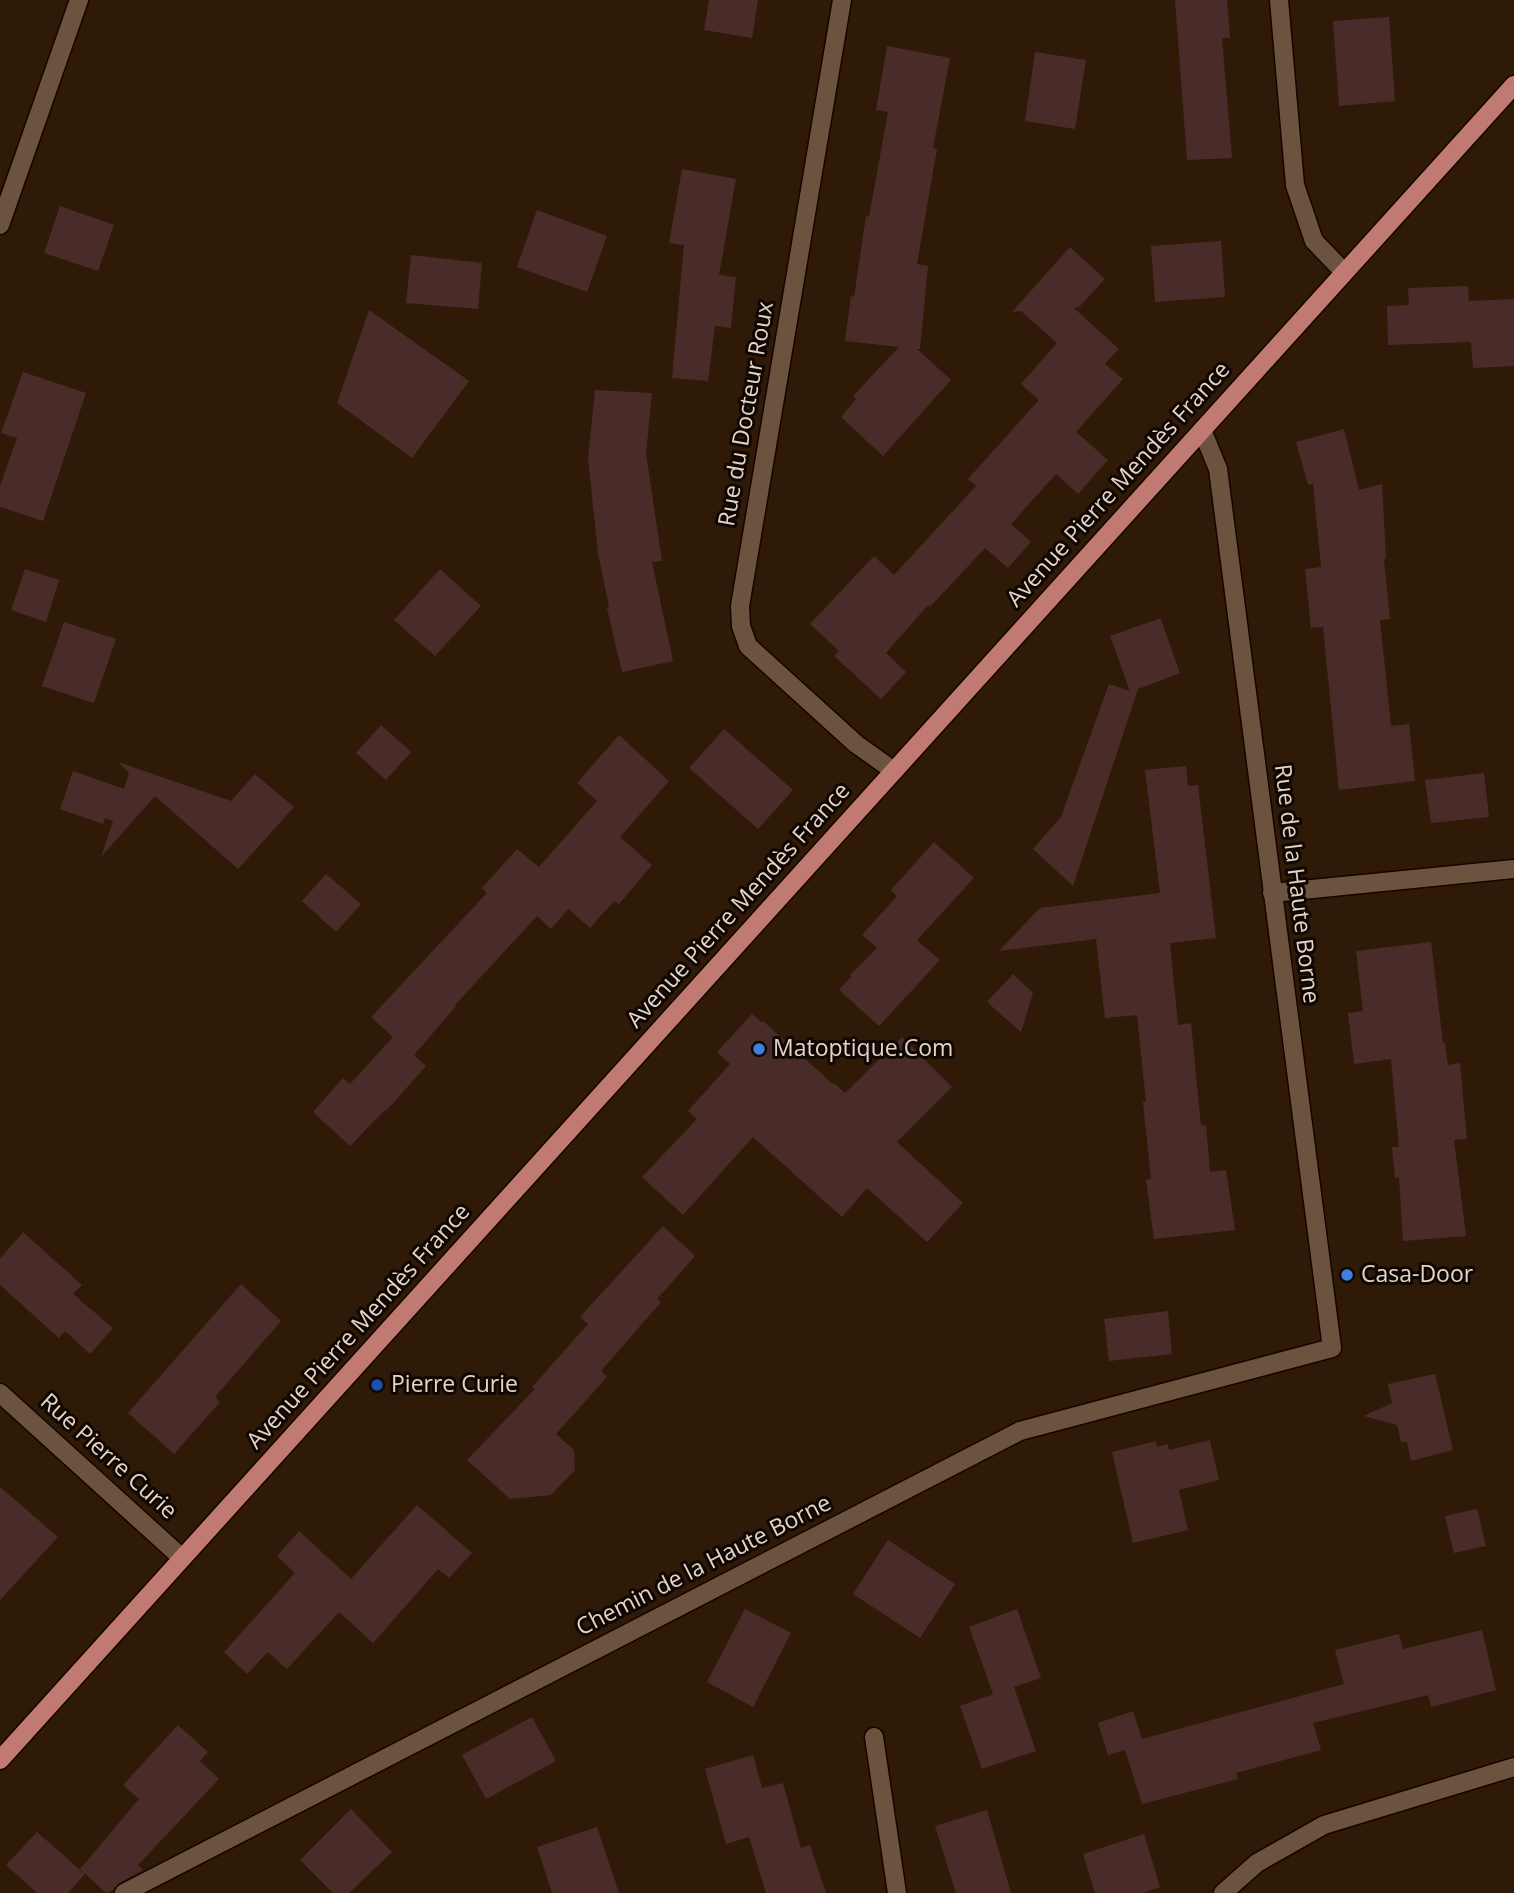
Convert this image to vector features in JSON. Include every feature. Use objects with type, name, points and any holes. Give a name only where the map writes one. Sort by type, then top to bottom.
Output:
[{"type":"main road","name":"Avenue Pierre Mendès France","points":[[0,1759],[1514,85]]},
{"type":"street","points":[[0,225],[79,0]]},
{"type":"street","name":"Rue du Docteur Roux","points":[[842,0],[740,606],[741,626],[748,646],[856,744],[894,771]]},
{"type":"street","points":[[1279,0],[1295,185],[1314,240],[1344,272]]},
{"type":"street","name":"Rue de la Haute Borne","points":[[1202,430],[1218,469],[1332,1348]]},
{"type":"street","points":[[1272,893],[1514,869]]},
{"type":"street","name":"Chemin de la Haute Borne","points":[[124,1893],[1020,1431],[1332,1348]]},
{"type":"street","name":"Rue Pierre Curie","points":[[0,1393],[182,1558]]},
{"type":"street","points":[[874,1737],[897,1893]]},
{"type":"street","points":[[1223,1893],[1257,1863],[1324,1825],[1514,1767]]},
{"type":"building","points":[[709,0],[758,0],[752,38],[704,30]]},
{"type":"building","points":[[1175,0],[1227,0],[1230,38],[1222,38],[1232,158],[1187,160]]},
{"type":"building","points":[[1389,17],[1395,101],[1339,106],[1333,21]]},
{"type":"building","points":[[887,46],[950,58],[933,148],[937,149],[917,264],[928,266],[920,349],[917,349],[951,380],[883,456],[841,417],[856,399],[853,396],[899,347],[845,341],[866,216],[869,217],[888,112],[876,110]]},
{"type":"building","points":[[1035,52],[1086,60],[1075,129],[1025,121]]},
{"type":"building","points":[[682,169],[736,179],[719,275],[736,277],[731,328],[715,326],[708,381],[672,378],[684,245],[669,243]]},
{"type":"building","points":[[60,206],[114,225],[98,271],[44,253]]},
{"type":"building","points":[[537,210],[607,236],[587,292],[517,267]]},
{"type":"building","points":[[1221,241],[1225,297],[1155,302],[1151,246]]},
{"type":"building","points":[[1070,247],[1105,279],[1079,307],[1074,308],[1119,349],[1105,364],[1123,379],[1076,432],[1108,460],[1078,494],[1056,474],[1011,524],[1031,542],[1008,568],[985,548],[930,607],[928,605],[886,653],[906,672],[881,699],[834,656],[839,651],[810,624],[874,556],[894,575],[976,486],[968,479],[1039,400],[1021,384],[1057,343],[1021,311],[1012,312]]},
{"type":"building","points":[[411,255],[482,263],[478,309],[406,303]]},
{"type":"building","points":[[1468,286],[1469,301],[1514,299],[1514,366],[1473,368],[1471,342],[1388,345],[1387,306],[1409,305],[1408,288]]},
{"type":"building","points":[[369,310],[469,381],[412,458],[337,403]]},
{"type":"building","points":[[23,372],[86,393],[43,521],[0,507],[0,486],[17,438],[1,433]]},
{"type":"building","points":[[595,390],[652,393],[646,453],[662,561],[652,562],[673,661],[622,672],[598,553],[588,458]]},
{"type":"building","points":[[1344,429],[1359,490],[1382,484],[1384,559],[1390,619],[1380,620],[1391,726],[1409,724],[1415,781],[1339,790],[1323,627],[1311,628],[1305,569],[1321,567],[1313,484],[1308,485],[1296,442]]},
{"type":"building","points":[[25,569],[59,580],[46,622],[11,610]]},
{"type":"building","points":[[440,569],[481,606],[435,656],[394,620]]},
{"type":"building","points":[[1161,618],[1180,673],[1138,689],[1073,886],[1033,849],[1061,817],[1109,684],[1130,691],[1110,636]]},
{"type":"building","points":[[64,622],[116,639],[94,703],[42,686]]},
{"type":"building","points":[[381,725],[411,752],[386,780],[356,753]]},
{"type":"building","points":[[724,729],[793,790],[758,829],[689,768]]},
{"type":"building","points":[[619,735],[669,781],[620,837],[652,865],[619,904],[614,901],[590,928],[568,909],[551,929],[537,916],[455,1005],[414,1055],[426,1066],[350,1146],[313,1112],[343,1078],[350,1084],[393,1037],[371,1017],[487,893],[482,888],[517,849],[539,867],[597,801],[577,783]]},
{"type":"building","points":[[118,762],[231,801],[255,774],[294,807],[238,869],[155,796],[101,857],[113,821],[105,818],[103,824],[60,809],[73,771],[124,789],[129,773]]},
{"type":"building","points":[[1186,766],[1188,786],[1198,785],[1216,938],[1170,943],[1178,1025],[1191,1023],[1201,1126],[1206,1125],[1210,1172],[1226,1170],[1235,1230],[1154,1239],[1146,1180],[1151,1179],[1137,1015],[1105,1018],[1096,939],[999,951],[1040,908],[1160,893],[1145,770]]},
{"type":"building","points":[[1484,773],[1489,817],[1431,823],[1425,780]]},
{"type":"building","points":[[934,842],[974,878],[917,940],[940,960],[879,1026],[839,990],[877,948],[862,935],[897,896],[891,890]]},
{"type":"building","points":[[326,874],[361,904],[336,932],[302,901]]},
{"type":"building","points":[[1431,942],[1448,1065],[1460,1063],[1467,1139],[1454,1140],[1466,1236],[1403,1241],[1399,1177],[1395,1178],[1392,1147],[1399,1147],[1391,1059],[1354,1064],[1348,1013],[1363,1011],[1356,951]]},
{"type":"building","points":[[1013,974],[1033,993],[1021,1032],[987,1002]]},
{"type":"building","points":[[752,1014],[845,1093],[902,1037],[952,1087],[897,1142],[963,1203],[927,1242],[867,1188],[842,1217],[753,1137],[683,1215],[642,1177],[697,1119],[688,1111],[730,1064],[717,1052]]},
{"type":"building","points":[[663,1226],[695,1256],[657,1299],[661,1302],[601,1371],[607,1377],[556,1434],[574,1450],[575,1470],[551,1495],[510,1499],[467,1460],[535,1389],[532,1387],[588,1324],[580,1317]]},
{"type":"building","points":[[23,1232],[82,1285],[73,1294],[113,1328],[90,1354],[65,1331],[59,1338],[0,1285],[0,1259]]},
{"type":"building","points":[[241,1284],[281,1321],[215,1397],[220,1402],[174,1454],[128,1413]]},
{"type":"building","points":[[1168,1311],[1172,1354],[1109,1361],[1104,1319]]},
{"type":"building","points":[[1435,1374],[1453,1450],[1411,1461],[1407,1442],[1401,1442],[1397,1425],[1364,1416],[1392,1403],[1388,1384]]},
{"type":"building","points":[[1210,1440],[1219,1480],[1179,1490],[1188,1530],[1133,1543],[1112,1452],[1156,1441],[1157,1447],[1168,1444],[1169,1450]]},
{"type":"building","points":[[0,1487],[58,1537],[0,1600]]},
{"type":"building","points":[[417,1505],[472,1553],[449,1578],[438,1569],[373,1643],[339,1612],[287,1669],[268,1652],[247,1674],[224,1652],[295,1573],[277,1556],[299,1531],[351,1579]]},
{"type":"building","points":[[1477,1509],[1486,1546],[1454,1553],[1445,1516]]},
{"type":"building","points":[[888,1540],[955,1584],[920,1638],[853,1594]]},
{"type":"building","points":[[745,1609],[791,1633],[753,1707],[707,1682]]},
{"type":"building","points":[[1017,1609],[1041,1678],[1014,1687],[1036,1751],[982,1769],[960,1706],[1010,1688],[993,1694],[969,1627]]},
{"type":"building","points":[[1482,1630],[1496,1690],[1431,1707],[1428,1695],[1313,1723],[1321,1750],[1236,1773],[1238,1779],[1142,1804],[1125,1750],[1108,1755],[1098,1723],[1133,1711],[1142,1739],[1344,1684],[1335,1650],[1399,1634],[1403,1649]]},
{"type":"building","points":[[532,1717],[556,1761],[486,1799],[462,1755]]},
{"type":"building","points":[[178,1725],[208,1752],[200,1761],[219,1779],[138,1865],[143,1870],[106,1893],[80,1869],[139,1799],[123,1785]]},
{"type":"building","points":[[753,1755],[762,1788],[783,1783],[801,1848],[810,1845],[826,1893],[766,1893],[749,1837],[726,1844],[705,1769]]},
{"type":"building","points":[[351,1809],[392,1852],[349,1893],[333,1893],[300,1860]]},
{"type":"building","points":[[987,1810],[1011,1893],[956,1893],[935,1826]]},
{"type":"building","points":[[597,1827],[619,1893],[552,1893],[537,1847]]},
{"type":"building","points":[[37,1832],[85,1874],[68,1893],[37,1893],[6,1865]]},
{"type":"building","points":[[1144,1834],[1160,1887],[1143,1893],[1095,1893],[1083,1854]]},
{"type":"place","name":"Matoptique.Com","points":[[759,1049]]},
{"type":"place","name":"Casa-Door","points":[[1347,1275]]},
{"type":"place","name":"Pierre Curie","points":[[377,1385]]}]
